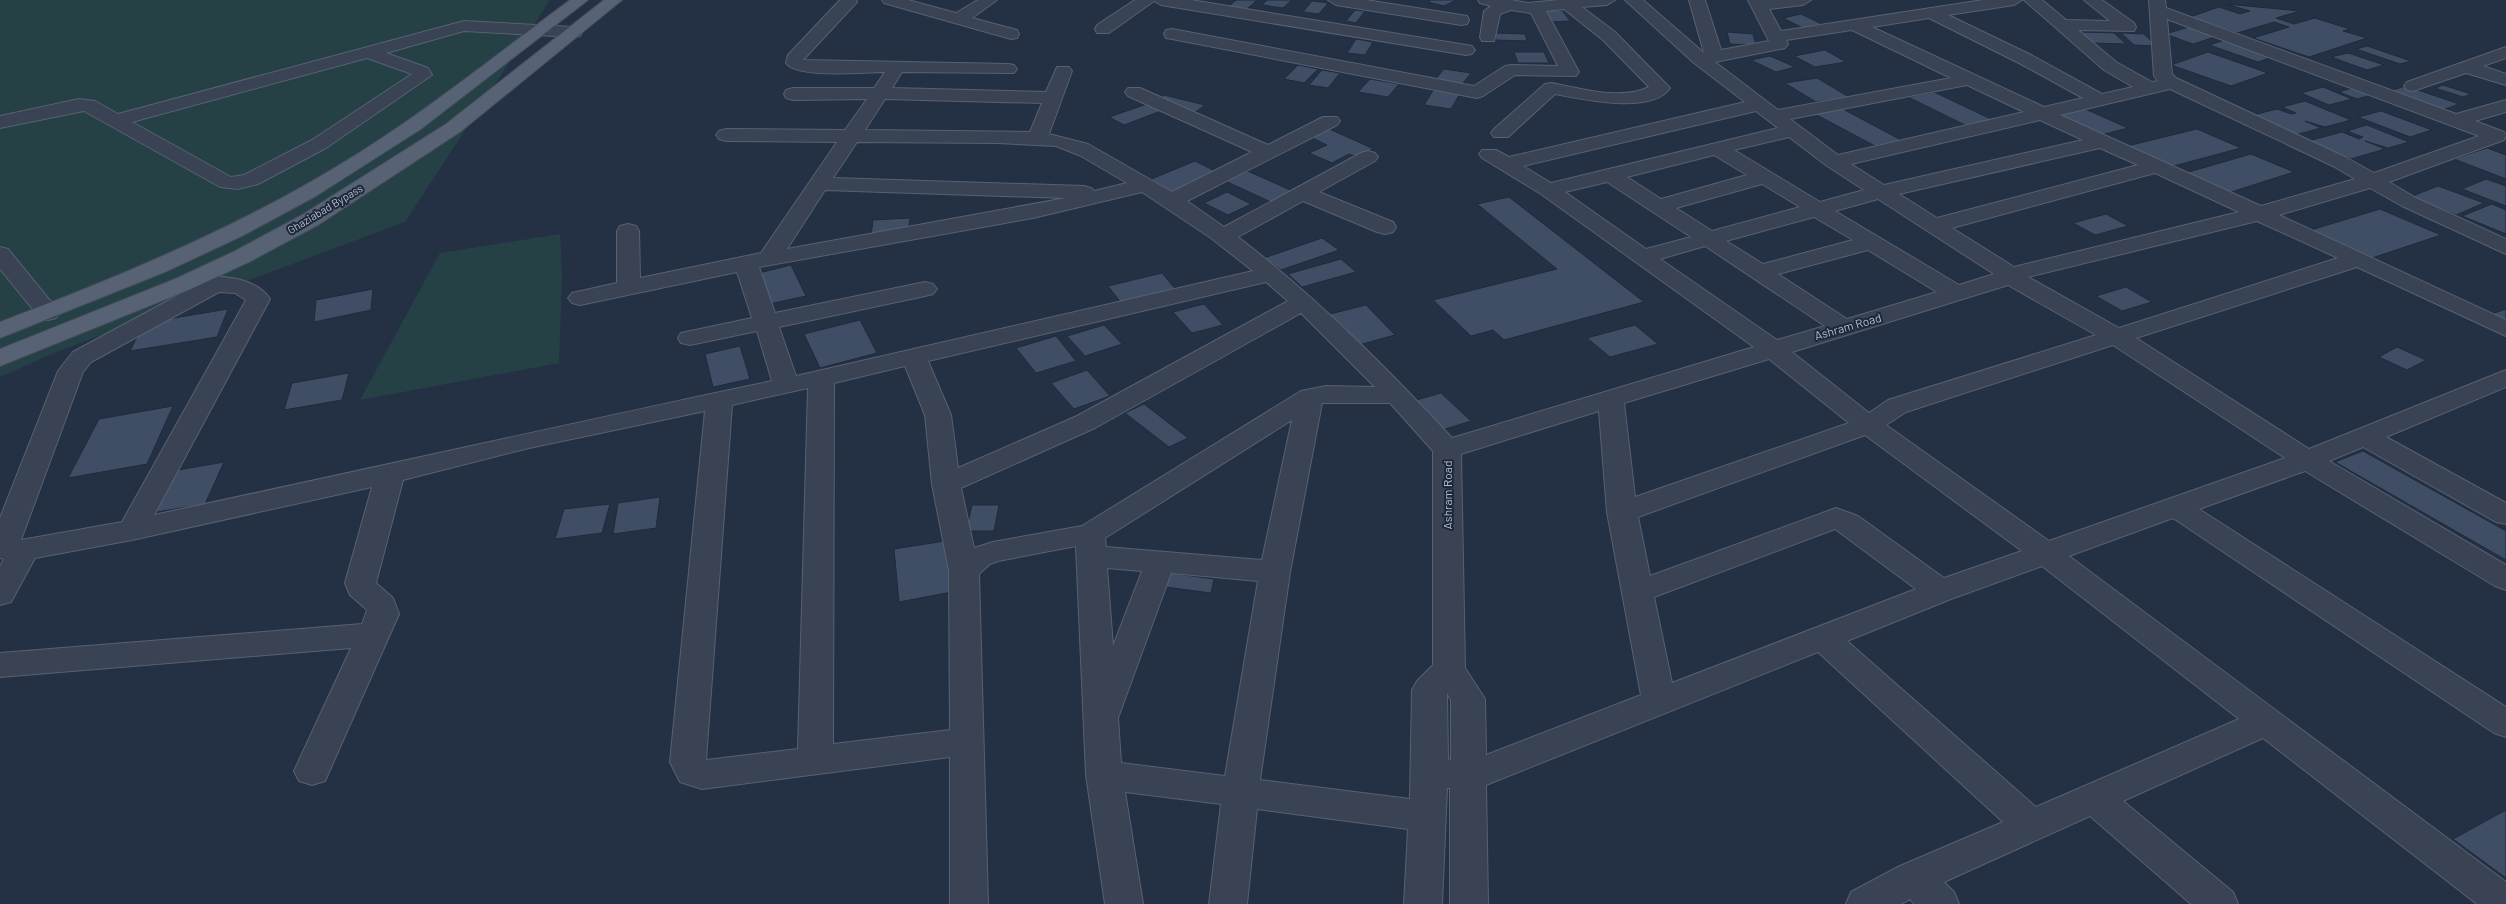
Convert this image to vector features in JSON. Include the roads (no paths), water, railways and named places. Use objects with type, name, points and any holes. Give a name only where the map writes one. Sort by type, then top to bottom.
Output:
[{"type":"main road","name":"Ghaziabad Bypass","points":[[0,332],[135,278],[229,235],[311,191],[396,138],[580,0]]},
{"type":"main road","name":"Ghaziabad Bypass","points":[[0,358],[183,284],[241,257],[310,220],[437,138],[614,0]]},
{"type":"street","points":[[890,0],[1012,34]]},
{"type":"street","points":[[958,19],[989,0]]},
{"type":"street","points":[[1103,29],[1146,0]]},
{"type":"street","points":[[1161,0],[1466,50]]},
{"type":"street","points":[[1336,0],[1399,5],[1461,20]]},
{"type":"street","points":[[1486,0],[1509,5],[1536,7],[1607,0]]},
{"type":"street","points":[[1633,0],[1834,162],[2010,276],[2116,336],[2307,460],[2506,579]]},
{"type":"street","points":[[1697,0],[1707,58]]},
{"type":"street","points":[[1707,58],[1774,47],[1779,44],[1757,3],[1803,0]]},
{"type":"street","points":[[1775,37],[1931,13],[1979,2],[2014,0]]},
{"type":"street","points":[[2032,0],[2110,66],[2161,82],[2340,162],[2409,202],[2504,245]]},
{"type":"street","points":[[2062,26],[2128,26],[2092,0]]},
{"type":"street","points":[[855,1],[794,59],[795,63],[805,67],[1008,69]]},
{"type":"street","points":[[1568,4],[1609,36],[1661,88],[1702,118]]},
{"type":"street","points":[[1488,37],[1492,11],[1509,5]]},
{"type":"street","points":[[2161,82],[2157,5],[2458,120],[2506,106]]},
{"type":"street","points":[[1536,7],[1570,72]]},
{"type":"street","points":[[1931,13],[2025,59],[2098,99]]},
{"type":"street","points":[[1853,24],[2098,142],[2360,258],[2506,329]]},
{"type":"street","points":[[118,120],[465,26],[574,32]]},
{"type":"street","points":[[1172,34],[1477,92],[1511,70],[1570,72]]},
{"type":"street","points":[[2413,86],[2506,52]]},
{"type":"street","points":[[0,122],[79,105],[88,105],[118,120],[227,183],[246,182],[319,144],[423,75],[422,72],[371,53]]},
{"type":"street","points":[[787,386],[766,322],[758,261],[820,184],[849,136],[895,70],[892,67]]},
{"type":"street","points":[[2467,67],[2506,80]]},
{"type":"street","points":[[1037,139],[1063,71]]},
{"type":"street","points":[[1499,150],[1551,88],[1570,72]]},
{"type":"street","points":[[1499,150],[1702,118],[1777,117],[1967,80]]},
{"type":"street","points":[[1834,162],[2098,99],[2161,82]]},
{"type":"street","points":[[1551,88],[1628,98],[1649,96],[1661,88]]},
{"type":"street","points":[[1134,92],[1268,152]]},
{"type":"street","points":[[793,94],[880,93],[1053,98]]},
{"type":"street","points":[[1548,190],[1718,149],[1777,117]]},
{"type":"street","name":"Ashram Road","points":[[1449,669],[1447,449],[1957,294],[2010,276],[2258,214],[2372,181],[2497,136],[2458,120]]},
{"type":"street","points":[[1173,200],[1330,121]]},
{"type":"street","points":[[726,135],[1037,139],[1074,145],[1173,200],[1272,274],[1366,361],[1447,449]]},
{"type":"street","points":[[1641,257],[1881,192],[2098,142]]},
{"type":"street","points":[[1718,149],[1957,294]]},
{"type":"street","points":[[1499,150],[1548,190],[1773,349],[1868,425],[2047,554],[2506,904]]},
{"type":"street","points":[[1223,236],[1368,157]]},
{"type":"street","points":[[1934,226],[2155,167]]},
{"type":"street","points":[[1611,175],[1845,328]]},
{"type":"street","points":[[1658,206],[1765,177]]},
{"type":"street","points":[[820,184],[1063,190],[1106,195]]},
{"type":"street","points":[[580,298],[758,261],[1024,214],[1146,185]]},
{"type":"street","points":[[1302,193],[1385,227]]},
{"type":"street","points":[[628,231],[629,287]]},
{"type":"street","points":[[1760,272],[1872,242]]},
{"type":"street","points":[[0,254],[48,313]]},
{"type":"street","points":[[1622,512],[1868,425],[1898,406],[2360,258]]},
{"type":"street","points":[[213,286],[82,357],[71,371],[4,545],[10,550],[24,550],[132,530],[390,474],[529,440],[787,386],[1272,274]]},
{"type":"street","points":[[132,530],[258,299],[254,292],[244,288],[183,284]]},
{"type":"street","points":[[690,338],[925,289]]},
{"type":"street","points":[[946,484],[1086,422],[1304,302]]},
{"type":"street","points":[[914,356],[938,415],[946,484],[964,571],[970,904]]},
{"type":"street","points":[[815,760],[821,378]]},
{"type":"street","points":[[1430,771],[1468,777],[1940,591],[2307,460],[2506,378]]},
{"type":"street","points":[[1090,545],[1310,396],[1326,394],[1398,395]]},
{"type":"street","points":[[1228,904],[1241,792],[1274,572],[1310,396]]},
{"type":"street","points":[[719,400],[688,762],[693,772],[702,775],[968,741]]},
{"type":"street","points":[[1610,400],[1622,512],[1659,702]]},
{"type":"street","points":[[2366,437],[2506,515]]},
{"type":"street","points":[[312,771],[384,610],[360,584],[390,474]]},
{"type":"street","points":[[2176,507],[2506,724]]},
{"type":"street","points":[[1638,592],[1836,518],[1848,523],[1940,591]]},
{"type":"street","points":[[964,571],[979,558],[993,552],[1090,545],[1160,562],[1274,572]]},
{"type":"street","points":[[1090,545],[1104,775],[1124,904]]},
{"type":"street","points":[[0,594],[24,550]]},
{"type":"street","points":[[1101,721],[1160,562]]},
{"type":"street","points":[[0,665],[374,635]]},
{"type":"street","points":[[1823,638],[2032,826]]},
{"type":"street","points":[[1423,904],[1430,771],[1429,690],[1449,669],[1468,699],[1469,904]]},
{"type":"street","points":[[1865,904],[1914,878],[2265,722]]},
{"type":"street","points":[[1104,775],[1428,816]]},
{"type":"street","points":[[2095,799],[2219,904]]},
{"type":"street","points":[[1914,878],[1940,904]]}]
